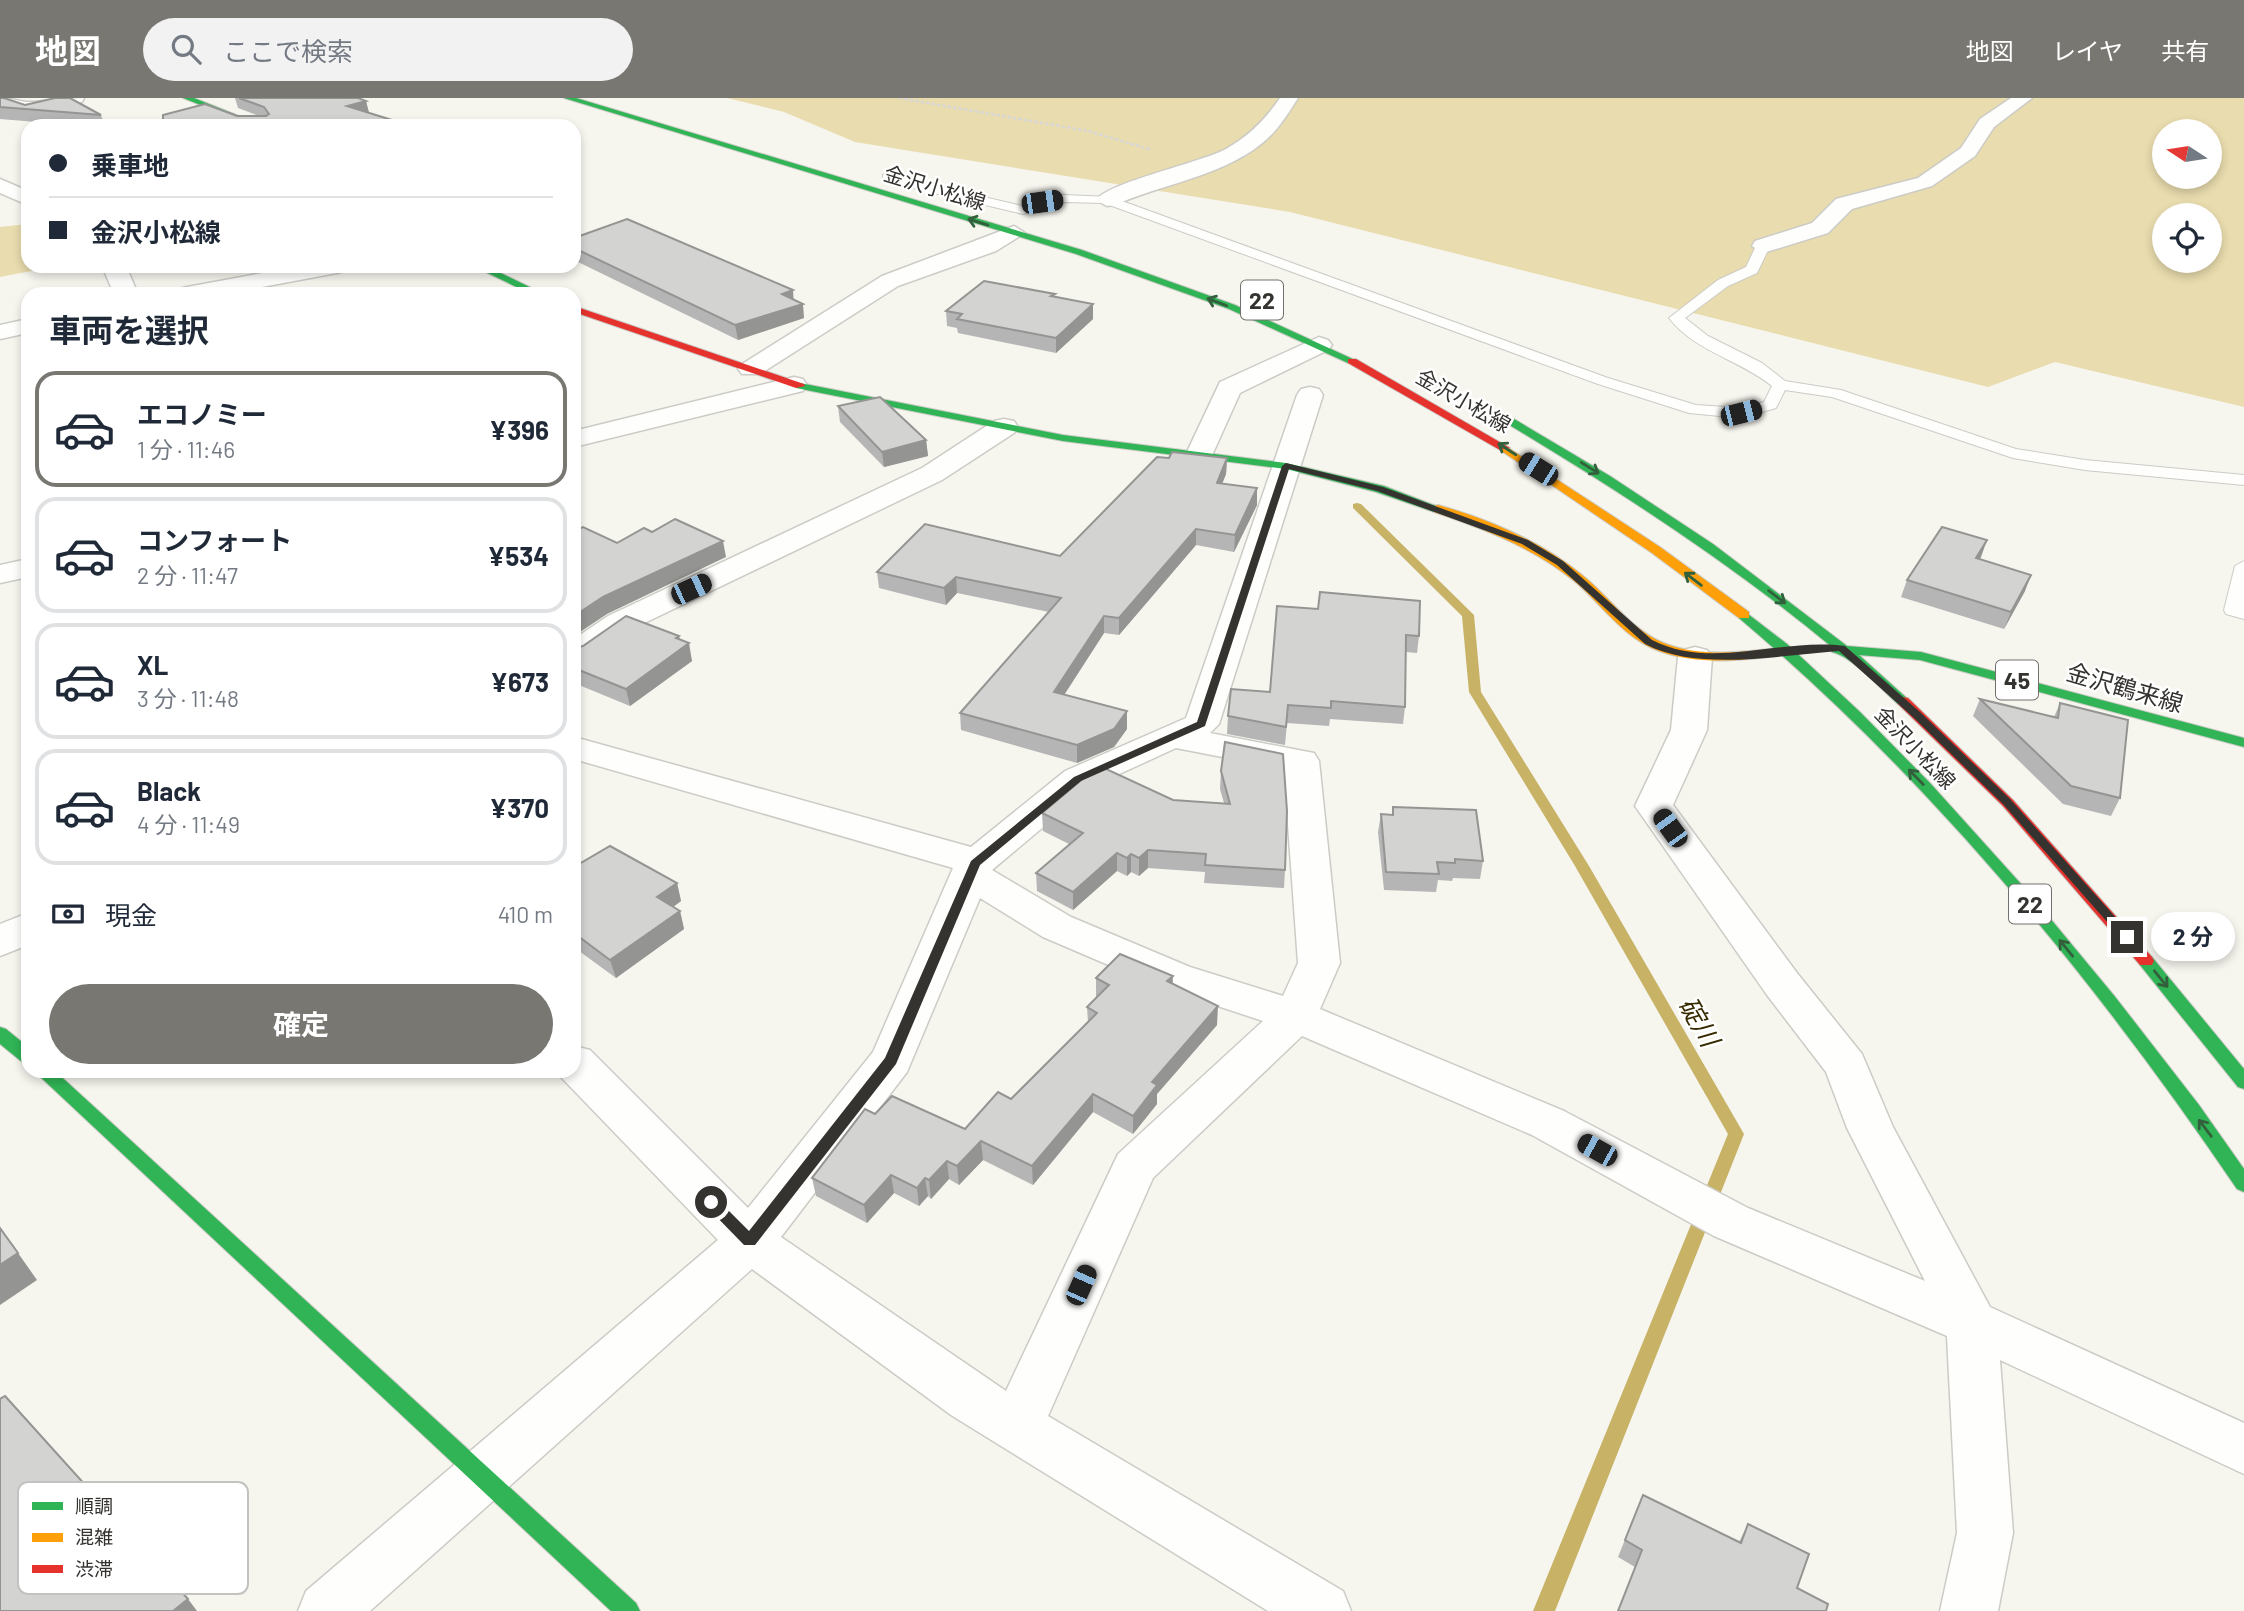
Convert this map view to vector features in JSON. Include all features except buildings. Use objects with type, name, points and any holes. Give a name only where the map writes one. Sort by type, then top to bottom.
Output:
[{"type":"main road","points":[[187,98],[242,119]]},
{"type":"main road","name":"金沢小松線","points":[[568,98],[1154,278],[1319,345],[1480,432],[1558,482],[1648,545],[1786,651],[1874,734],[1951,813],[2033,907],[2130,1026],[2244,1184]]},
{"type":"main road","name":"金沢小松線","points":[[614,98],[1102,243]]},
{"type":"main road","points":[[493,273],[524,287]]},
{"type":"main road","name":"金沢鶴来線","points":[[581,312],[794,385],[1004,427],[1286,466],[1380,489],[1512,536],[1560,563],[1648,642],[1678,654],[1695,657],[1842,648],[1934,659],[2244,743]]},
{"type":"main road","name":"金沢小松線","points":[[1489,409],[1591,468],[1679,526],[1842,648],[1918,715],[2007,801],[2096,899],[2244,1082]]},
{"type":"main road","points":[[0,1034],[21,1052]]},
{"type":"main road","points":[[51,1078],[628,1611]]},
{"type":"street","points":[[2,98],[52,119]]},
{"type":"street","points":[[0,117],[75,98]]},
{"type":"street","points":[[1107,200],[1202,168],[1255,142],[1277,120],[1289,98]]},
{"type":"street","points":[[1763,246],[1820,228],[1844,204],[1925,182],[1968,152],[1987,123],[2023,98]]},
{"type":"street","points":[[0,185],[21,195]]},
{"type":"street","points":[[0,202],[21,198]]},
{"type":"street","points":[[751,369],[890,281],[988,246],[1014,233]]},
{"type":"street","points":[[286,286],[319,273]]},
{"type":"street","points":[[0,332],[21,328]]},
{"type":"street","points":[[1200,454],[1229,388],[1319,345]]},
{"type":"street","points":[[581,437],[794,385]]},
{"type":"street","points":[[327,1611],[483,1478],[750,1241],[891,1060],[973,869],[1078,779],[1201,724],[1310,395]]},
{"type":"street","points":[[581,649],[619,623],[932,474],[1004,427]]},
{"type":"street","points":[[0,574],[21,570]]},
{"type":"street","points":[[1695,657],[1689,730],[1654,806],[1782,984],[1846,1066],[1870,1128],[1972,1323],[1985,1533],[1969,1611]]},
{"type":"street","points":[[1016,1427],[1135,1167],[1296,1016],[1319,963],[1301,761],[1173,737]]},
{"type":"street","points":[[581,750],[725,788],[882,836],[947,850],[1057,927],[1175,977],[1296,1016],[1548,1123],[1731,1222],[1972,1323],[2244,1449]]},
{"type":"street","points":[[0,942],[21,931]]},
{"type":"street","points":[[581,1069],[750,1241],[970,1398],[1321,1611]]},
{"type":"lane","points":[[887,178],[1023,210],[1042,202],[1063,199],[1107,200],[1604,381],[1695,410],[1741,413],[1770,405],[1780,385]]},
{"type":"lane","points":[[1763,246],[1752,270],[1723,284],[1676,318],[1689,333],[1721,351],[1754,364],[1780,385],[1835,393],[2013,453],[2085,465],[2244,480]]},
{"type":"lane","points":[[2244,566],[2232,610],[2244,613]]},
{"type":"path","points":[[899,98],[1088,131],[1202,168]]},
{"type":"shaded area","points":[[727,98],[2244,98],[2244,407],[2055,362],[1988,387],[1290,212],[855,142],[784,112]]},
{"type":"shaded area","points":[[21,225],[21,273],[0,277],[0,227]]},
{"type":"waterway","name":"碇川","points":[[1357,506],[1468,615],[1475,692],[1582,866],[1736,1134],[1544,1611]]},
{"type":"traffic: fast","points":[[187,98],[242,119]]},
{"type":"traffic: fast","points":[[568,98],[1079,252],[1232,307],[1352,361]]},
{"type":"traffic: fast","points":[[493,273],[524,287]]},
{"type":"traffic: fast","points":[[800,386],[1063,438],[1286,466],[1380,489],[1438,509]]},
{"type":"traffic: fast","points":[[1500,415],[1606,479],[1709,547],[1809,621],[1903,701]]},
{"type":"traffic: fast","points":[[1744,615],[1855,715],[1925,786],[1992,860],[2138,1038],[2244,1184]]},
{"type":"traffic: fast","points":[[1837,649],[1921,656],[2244,743]]},
{"type":"traffic: fast","points":[[2146,961],[2244,1082]]},
{"type":"traffic: fast","points":[[0,1034],[21,1051]]},
{"type":"traffic: fast","points":[[51,1078],[628,1611]]},
{"type":"traffic: slow","points":[[1504,448],[1656,550],[1744,615]]},
{"type":"traffic: slow","points":[[1438,509],[1493,529],[1545,555],[1577,577],[1639,635],[1663,648],[1709,656],[1786,651]]},
{"type":"traffic: jam","points":[[581,311],[800,386]]},
{"type":"traffic: jam","points":[[1352,361],[1504,448]]},
{"type":"traffic: jam","points":[[1903,701],[2008,803],[2146,961]]},
{"type":"route","points":[[711,1202],[750,1241],[891,1060],[975,863],[1078,779],[1201,724],[1286,466],[1380,489],[1477,522],[1538,548],[1578,578],[1648,642],[1661,649],[1695,657],[1842,648],[1918,715],[2007,801],[2127,937]]}]
